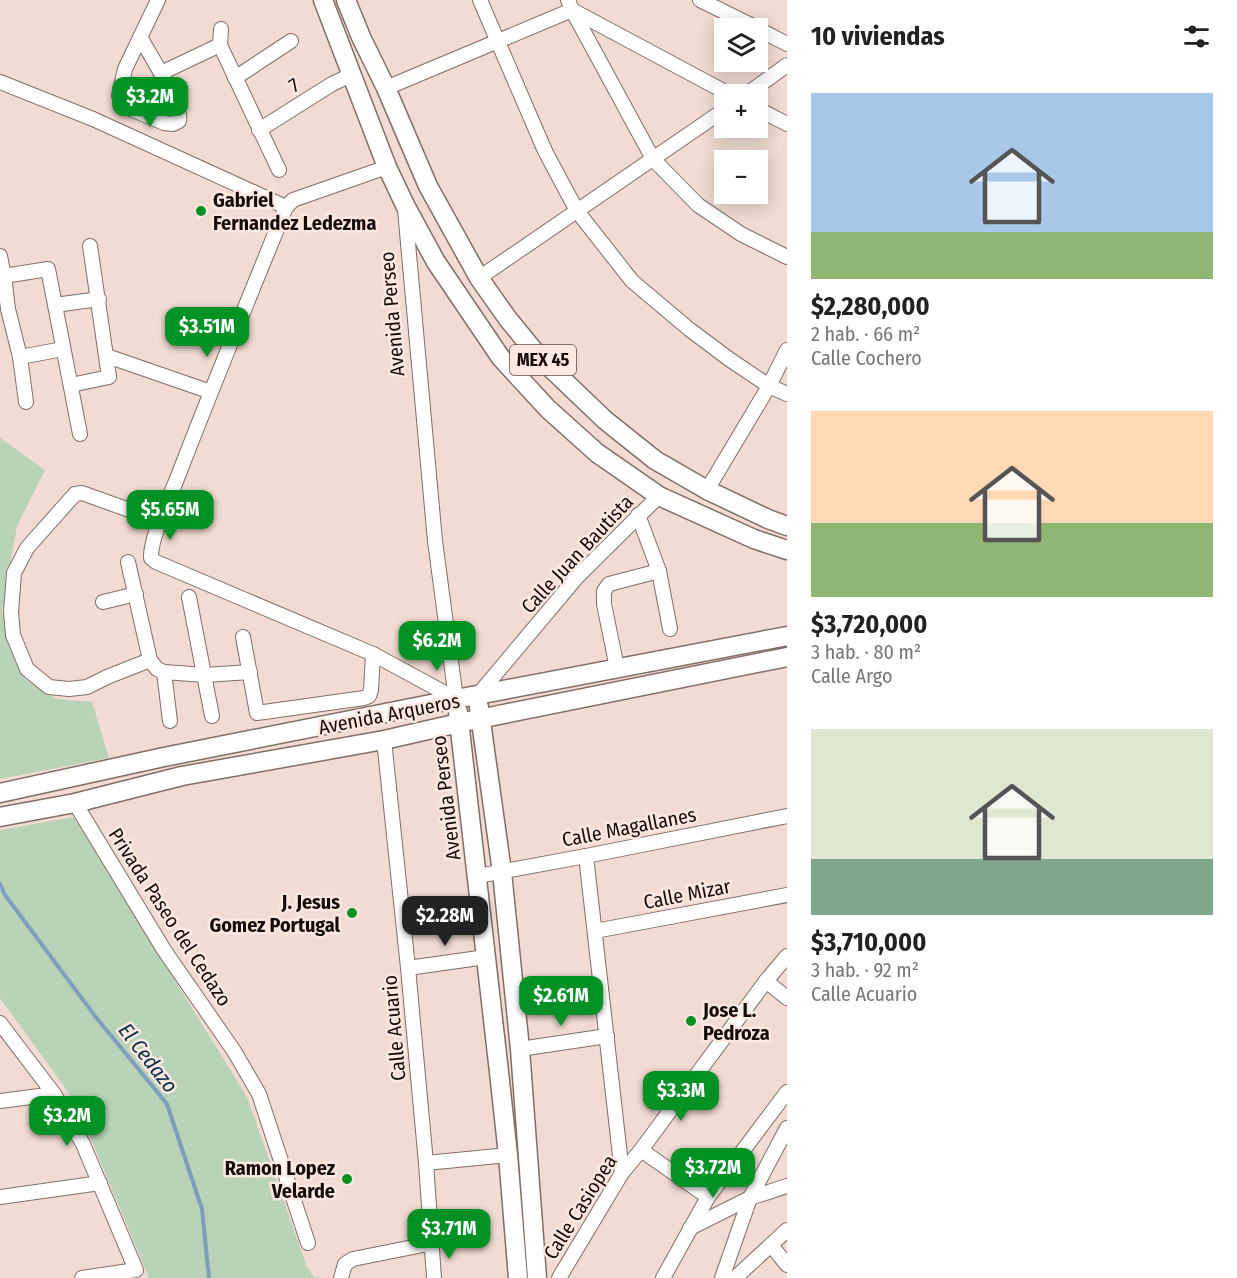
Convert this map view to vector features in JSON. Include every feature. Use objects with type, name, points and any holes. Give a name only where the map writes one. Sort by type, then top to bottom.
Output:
[{"type":"main road","name":"MEX 45","points":[[323,0],[387,167],[405,205],[436,262],[501,358],[548,409],[597,453],[658,496],[754,539],[787,550]]},
{"type":"main road","name":"MEX 45","points":[[346,0],[428,186],[479,278],[539,357],[597,412],[655,460],[707,490],[787,526]]},
{"type":"main road","name":"Avenida Arqueros","points":[[5,792],[164,757],[787,636]]},
{"type":"main road","name":"Avenida Arqueros","points":[[6,816],[75,803],[182,776],[384,740],[787,657]]},
{"type":"main road","points":[[478,695],[502,872],[520,1049],[537,1278]]},
{"type":"main road","name":"Avenida Perseo","points":[[456,699],[478,876],[508,1155],[518,1278]]},
{"type":"street","points":[[140,37],[161,73],[180,116],[179,121],[173,124],[164,123],[126,107],[119,96],[125,69],[140,37],[158,0]]},
{"type":"street","points":[[480,0],[545,151],[577,211],[632,281],[729,359],[769,386],[787,394]]},
{"type":"street","points":[[700,0],[735,18]]},
{"type":"street","points":[[386,88],[497,42],[570,5]]},
{"type":"street","points":[[570,5],[714,86]]},
{"type":"street","points":[[570,5],[653,159],[699,205],[741,234],[787,257]]},
{"type":"street","points":[[221,29],[220,45],[279,171]]},
{"type":"street","points":[[768,34],[787,44]]},
{"type":"street","name":"7","points":[[235,78],[291,41]]},
{"type":"street","points":[[161,73],[220,45]]},
{"type":"street","points":[[761,84],[787,65]]},
{"type":"street","name":"7","points":[[260,130],[332,84],[351,75]]},
{"type":"street","points":[[0,82],[93,119],[286,207]]},
{"type":"street","points":[[768,114],[787,124]]},
{"type":"street","points":[[479,278],[714,117]]},
{"type":"street","points":[[387,167],[293,200],[286,207],[160,521],[151,558],[373,654],[456,699]]},
{"type":"street","name":"Avenida Perseo","points":[[405,205],[435,541],[456,699]]},
{"type":"street","points":[[71,385],[109,377],[90,246]]},
{"type":"street","points":[[0,256],[4,276],[4,311],[20,357],[26,402]]},
{"type":"street","points":[[4,276],[48,269],[80,434]]},
{"type":"street","points":[[55,305],[99,299]]},
{"type":"street","points":[[20,357],[63,349]]},
{"type":"street","points":[[707,490],[769,386],[787,350]]},
{"type":"street","points":[[106,356],[211,392]]},
{"type":"street","points":[[150,660],[87,687],[69,689],[49,687],[27,669],[13,635],[11,612],[14,573],[27,548],[75,495],[82,493],[160,521]]},
{"type":"street","name":"Calle Juan Bautista","points":[[478,695],[577,577],[658,496]]},
{"type":"street","points":[[638,515],[659,571],[670,629]]},
{"type":"street","points":[[128,562],[150,660],[157,669],[164,672],[205,675],[250,672]]},
{"type":"street","points":[[617,668],[604,604],[604,591],[609,584],[659,571]]},
{"type":"street","points":[[103,602],[136,594]]},
{"type":"street","points":[[189,597],[212,716]]},
{"type":"street","points":[[243,637],[258,713],[364,699],[372,690],[373,654]]},
{"type":"street","points":[[164,672],[170,721]]},
{"type":"street","name":"Calle Acuario","points":[[384,740],[408,968],[433,1243],[434,1278]]},
{"type":"street","name":"Privada Paseo del Cedazo","points":[[75,803],[164,950],[234,1052],[259,1094],[308,1242]]},
{"type":"street","name":"Calle Magallanes","points":[[478,876],[787,816]]},
{"type":"street","points":[[586,856],[622,1173]]},
{"type":"street","name":"Calle Mizar","points":[[595,931],[787,895]]},
{"type":"street","name":"Calle Casiopea","points":[[559,1278],[622,1173],[787,956]]},
{"type":"street","points":[[408,968],[486,957]]},
{"type":"street","points":[[766,981],[787,998]]},
{"type":"street","points":[[0,1024],[54,1094],[83,1144],[136,1270],[82,1278]]},
{"type":"street","points":[[520,1049],[607,1036]]},
{"type":"street","points":[[663,1278],[708,1197],[787,1092]]},
{"type":"street","points":[[0,1101],[54,1094]]},
{"type":"street","points":[[722,1278],[750,1198],[787,1128]]},
{"type":"street","points":[[641,1150],[708,1197]]},
{"type":"street","points":[[426,1163],[508,1155]]},
{"type":"street","points":[[0,1197],[100,1183]]},
{"type":"street","points":[[690,1228],[750,1198],[787,1186]]},
{"type":"street","points":[[735,1278],[787,1230]]},
{"type":"street","points":[[341,1278],[345,1263],[353,1259],[433,1243]]},
{"type":"street","points":[[771,1245],[787,1265]]},
{"type":"green space","points":[[0,438],[45,470],[17,526],[2,611],[25,679],[56,699],[92,702],[109,758],[0,779]]},
{"type":"green space","points":[[74,817],[247,1097],[307,1267],[314,1277],[321,1278],[149,1278],[76,1103],[0,998],[0,830]]},
{"type":"waterway","name":"El Cedazo","points":[[0,884],[5,895],[95,1016],[167,1104],[202,1209],[209,1278]]},
{"type":"place","name":"Gabriel Fernandez Ledezma","points":[[201,211]]},
{"type":"place","name":"J. Jesus Gomez Portugal","points":[[352,913]]},
{"type":"place","name":"Jose L. Pedroza","points":[[691,1021]]},
{"type":"place","name":"Ramon Lopez Velarde","points":[[347,1179]]}]
